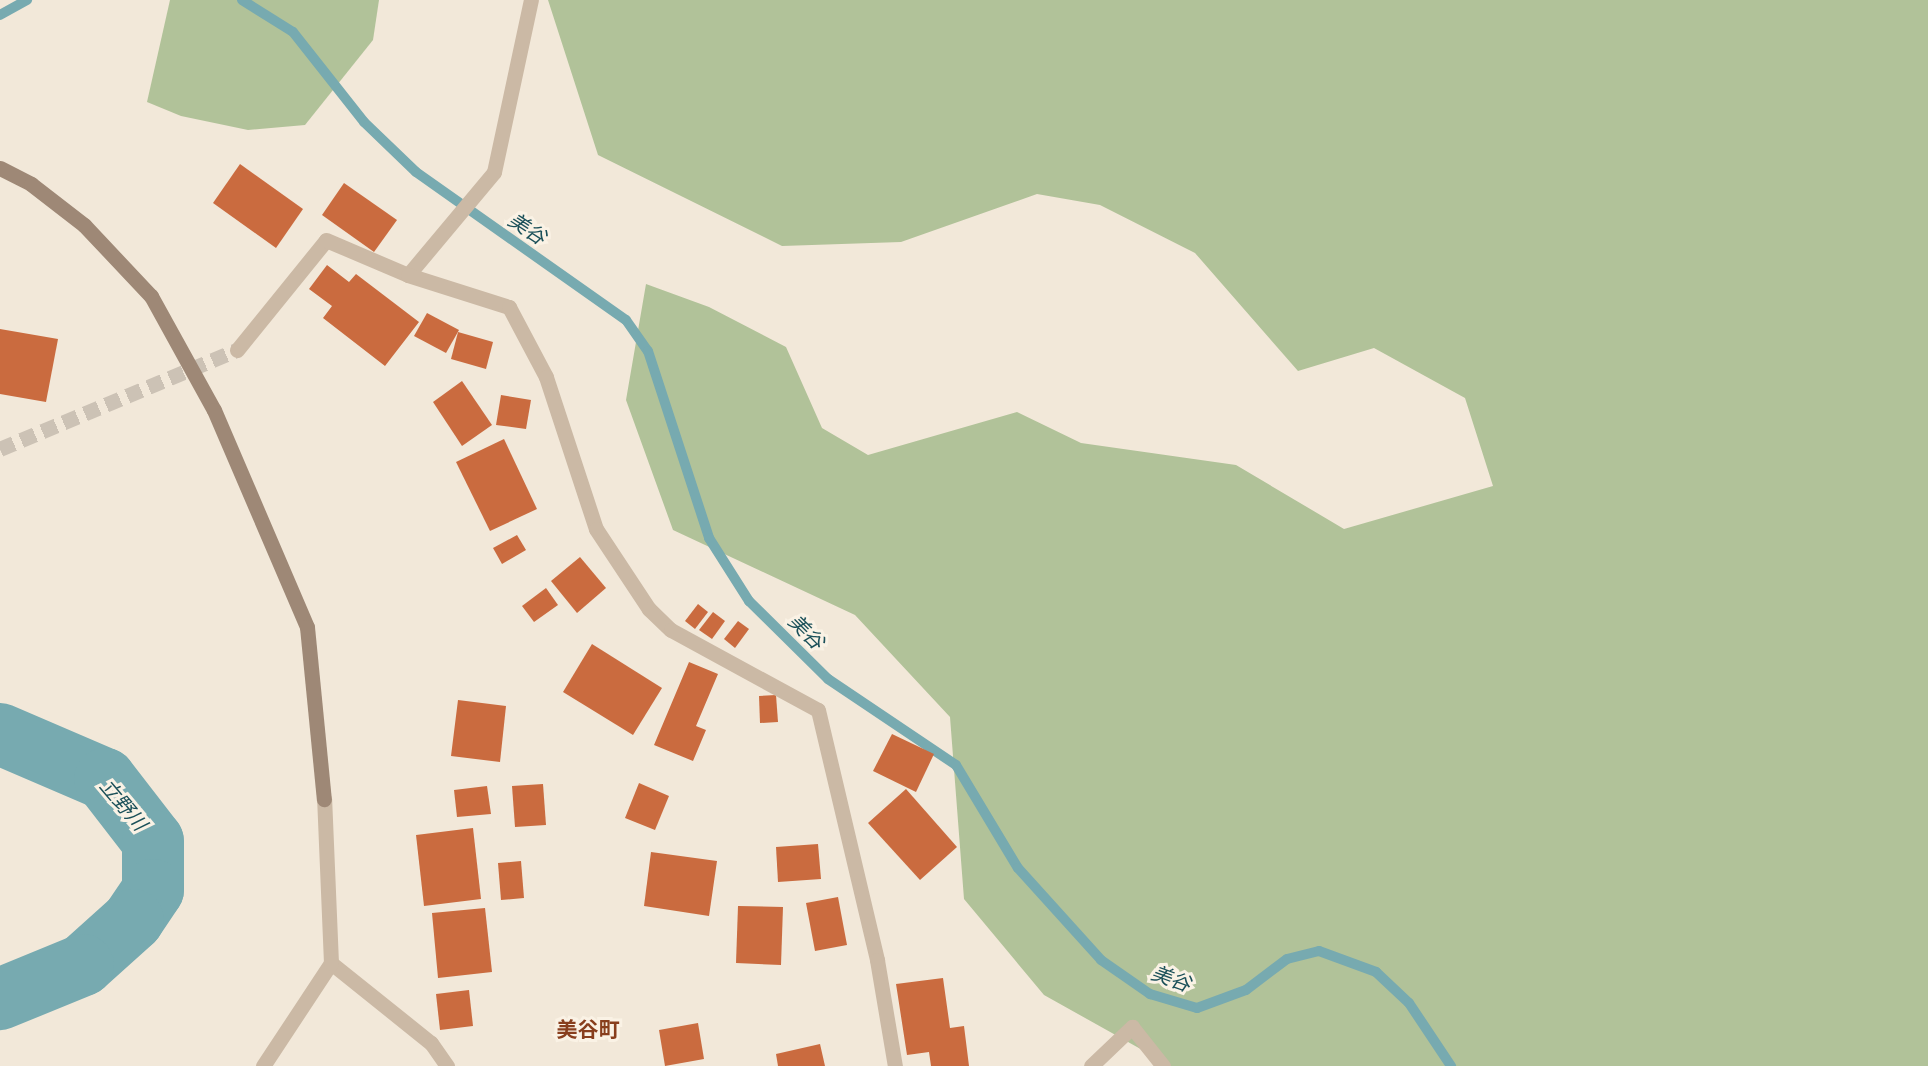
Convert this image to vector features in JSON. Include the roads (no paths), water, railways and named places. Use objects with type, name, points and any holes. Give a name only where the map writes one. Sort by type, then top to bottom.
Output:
[{"type":"street","points":[[408,275],[433,240],[494,172],[531,0]]},
{"type":"street","points":[[0,168],[32,184],[84,225],[151,296],[214,410],[307,627],[324,799],[331,963],[263,1066]]},
{"type":"street","points":[[237,350],[326,240],[408,275],[509,307],[546,377],[596,529],[649,609],[671,630],[818,710],[877,960],[895,1066]]},
{"type":"street","points":[[331,963],[431,1043],[447,1066]]},
{"type":"street","points":[[1091,1066],[1132,1027],[1163,1066]]},
{"type":"waterway","name":"美谷","points":[[0,15],[27,0]]},
{"type":"waterway","name":"美谷","points":[[242,0],[293,32],[364,122],[416,172],[626,320],[648,351],[709,538],[749,601],[828,679],[956,765],[1018,868],[1101,960],[1150,994],[1197,1008],[1246,990],[1287,959],[1319,951],[1376,972],[1409,1003],[1451,1066]]},
{"type":"waterway","name":"立野川","points":[[0,734],[105,779],[153,841],[153,890],[133,920],[83,965],[0,999]]},
{"type":"tunnel","points":[[0,449],[237,350]]},
{"type":"district","name":"美谷町","points":[[588,1030]]}]
